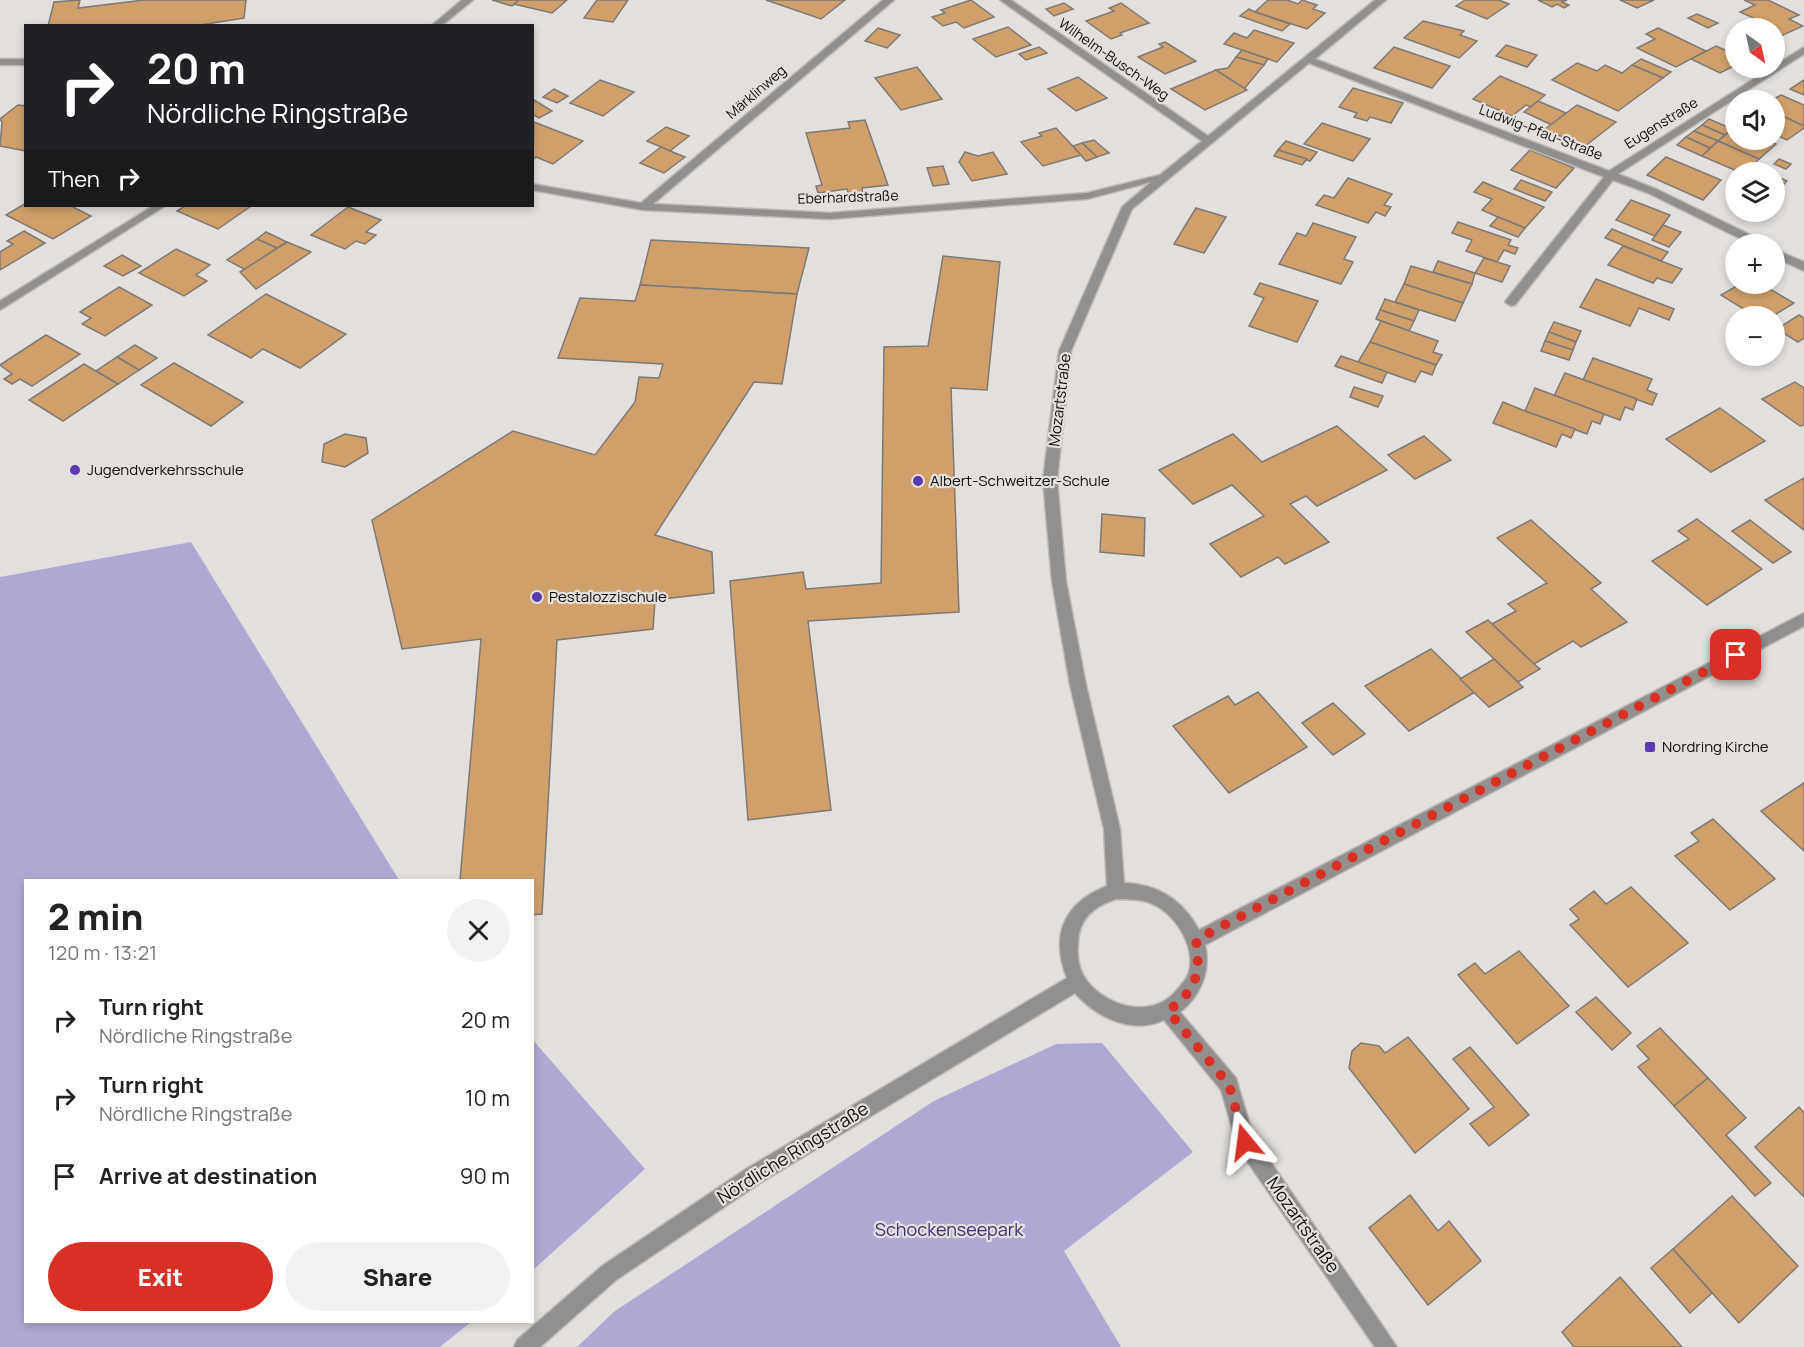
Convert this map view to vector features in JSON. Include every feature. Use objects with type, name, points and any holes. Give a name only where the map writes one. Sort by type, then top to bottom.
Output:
[{"type":"street","points":[[438,24],[468,0]]},
{"type":"street","name":"Märklinweg","points":[[643,207],[889,0]]},
{"type":"street","name":"Wilhelm-Busch-Weg","points":[[1005,0],[1207,140]]},
{"type":"street","name":"Mozartstraße","points":[[1116,891],[1112,829],[1078,685],[1059,581],[1050,480],[1065,351],[1127,207],[1381,0]]},
{"type":"street","name":"Eugenstraße","points":[[1511,302],[1616,169],[1804,50]]},
{"type":"street","name":"Ludwig-Pfau-Straße","points":[[1307,59],[1652,191],[1739,234]]},
{"type":"street","points":[[0,62],[24,62]]},
{"type":"street","name":"Eberhardstraße","points":[[534,187],[643,207],[830,216],[1087,196],[1163,176]]},
{"type":"street","points":[[0,306],[158,207]]},
{"type":"street","points":[[1785,258],[1804,267]]},
{"type":"street","points":[[1196,940],[1804,619]]},
{"type":"street","points":[[1116,891],[1135,891],[1154,896],[1172,907],[1186,922],[1196,940],[1199,961],[1195,982],[1185,999],[1168,1011],[1149,1018],[1128,1017],[1108,1011],[1090,998],[1077,982],[1069,963],[1067,942],[1071,924],[1082,908],[1097,897],[1116,891]]},
{"type":"street","name":"Nördliche Ringstraße","points":[[524,1347],[609,1273],[753,1176],[1077,982]]},
{"type":"street","name":"Mozartstraße","points":[[1168,1011],[1229,1085],[1245,1142],[1387,1347]]},
{"type":"green space","points":[[191,542],[398,879],[24,879],[24,1323],[470,1323],[440,1347],[0,1347],[0,577]]},
{"type":"green space","points":[[534,1041],[645,1169],[534,1269]]},
{"type":"green space","name":"Schockenseepark","points":[[1102,1043],[1193,1152],[1064,1251],[1121,1347],[577,1347],[615,1311],[934,1101],[1056,1044]]},
{"type":"building","points":[[80,0],[78,8],[144,0],[246,0],[244,18],[206,24],[48,24],[54,2]]},
{"type":"building","points":[[492,0],[519,0],[512,6]]},
{"type":"building","points":[[519,0],[567,0],[552,13],[514,4]]},
{"type":"building","points":[[597,0],[628,0],[613,22],[584,18]]},
{"type":"building","points":[[766,0],[845,0],[821,19]]},
{"type":"building","points":[[971,0],[994,17],[964,28],[956,22],[943,26],[932,17],[945,13],[941,10]]},
{"type":"building","points":[[1268,0],[1287,0],[1298,4],[1302,0],[1317,5],[1313,9],[1325,13],[1307,29],[1255,12]]},
{"type":"building","points":[[1465,0],[1499,0],[1509,4],[1487,19],[1456,6]]},
{"type":"building","points":[[1538,0],[1567,0],[1562,2],[1569,5],[1564,8],[1557,4],[1552,7]]},
{"type":"building","points":[[1620,0],[1654,0],[1637,8]]},
{"type":"building","points":[[1744,0],[1768,0],[1799,15],[1789,19],[1803,26],[1785,34],[1785,18],[1753,18],[1740,12],[1755,5]]},
{"type":"building","points":[[1064,3],[1073,9],[1054,16],[1046,9]]},
{"type":"building","points":[[1121,3],[1149,23],[1120,33],[1122,35],[1111,39],[1086,21],[1114,11],[1109,8]]},
{"type":"building","points":[[1249,9],[1290,24],[1282,31],[1240,16]]},
{"type":"building","points":[[1697,14],[1718,23],[1708,28],[1688,18]]},
{"type":"building","points":[[1423,21],[1464,31],[1460,35],[1477,41],[1459,58],[1404,38]]},
{"type":"building","points":[[1008,27],[1031,45],[996,57],[973,39]]},
{"type":"building","points":[[878,28],[900,35],[887,48],[865,41]]},
{"type":"building","points":[[1658,28],[1706,51],[1676,67],[1637,48],[1655,39],[1646,34]]},
{"type":"building","points":[[1254,30],[1294,43],[1277,62],[1224,44],[1234,33],[1247,38]]},
{"type":"building","points":[[1165,42],[1196,61],[1165,74],[1138,57],[1163,47],[1159,44]]},
{"type":"building","points":[[1506,45],[1537,55],[1527,67],[1496,56]]},
{"type":"building","points":[[1716,46],[1725,50],[1725,70],[1720,73],[1691,59]]},
{"type":"building","points":[[1039,47],[1047,53],[1026,60],[1019,54]]},
{"type":"building","points":[[1394,47],[1450,66],[1432,88],[1374,68]]},
{"type":"building","points":[[1242,50],[1268,59],[1264,65],[1236,57]]},
{"type":"building","points":[[1236,57],[1264,65],[1244,89],[1216,70],[1228,68]]},
{"type":"building","points":[[1641,59],[1671,72],[1663,78],[1632,65]]},
{"type":"building","points":[[1577,63],[1597,71],[1605,65],[1622,73],[1632,65],[1663,78],[1618,111],[1552,80]]},
{"type":"building","points":[[917,67],[942,99],[901,110],[875,78]]},
{"type":"building","points":[[1216,70],[1247,90],[1205,110],[1171,89]]},
{"type":"building","points":[[1500,76],[1545,95],[1531,107],[1526,105],[1512,116],[1473,99]]},
{"type":"building","points":[[1078,77],[1107,98],[1076,111],[1048,89]]},
{"type":"building","points":[[600,80],[634,92],[603,116],[570,103]]},
{"type":"building","points":[[1804,80],[1804,95],[1790,89]]},
{"type":"building","points":[[1353,88],[1403,103],[1391,123],[1370,117],[1367,121],[1354,117],[1357,113],[1339,107]]},
{"type":"building","points":[[554,89],[568,96],[557,103],[543,97]]},
{"type":"building","points":[[1785,97],[1804,105],[1804,126],[1785,117]]},
{"type":"building","points":[[534,100],[552,111],[539,118],[534,115]]},
{"type":"building","points":[[1538,101],[1566,113],[1552,125],[1524,112]]},
{"type":"building","points":[[18,105],[24,106],[24,151],[0,146],[2,122],[0,119]]},
{"type":"building","points":[[1577,105],[1616,122],[1584,147],[1545,129]]},
{"type":"building","points":[[1785,117],[1804,126],[1787,140],[1785,139]]},
{"type":"building","points":[[1709,119],[1725,126],[1725,135],[1702,125]]},
{"type":"building","points":[[865,120],[888,185],[862,188],[863,193],[849,195],[847,189],[818,193],[816,186],[822,185],[806,133],[850,128],[848,122]]},
{"type":"building","points":[[534,122],[583,141],[553,164],[536,157],[534,159]]},
{"type":"building","points":[[1322,123],[1370,139],[1353,161],[1304,144]]},
{"type":"building","points":[[1702,125],[1725,135],[1718,141],[1694,131]]},
{"type":"building","points":[[666,127],[689,136],[670,151],[647,141]]},
{"type":"building","points":[[1056,128],[1081,155],[1043,166],[1021,142],[1042,136],[1039,133]]},
{"type":"building","points":[[1694,131],[1718,141],[1710,148],[1686,137]]},
{"type":"building","points":[[1725,135],[1725,144],[1718,141]]},
{"type":"building","points":[[1686,137],[1710,148],[1702,156],[1677,145]]},
{"type":"building","points":[[1094,140],[1109,153],[1097,157],[1082,143]]},
{"type":"building","points":[[1286,141],[1317,152],[1310,161],[1278,150]]},
{"type":"building","points":[[1718,141],[1725,144],[1725,150],[1738,150],[1759,159],[1756,162],[1725,162],[1725,166],[1702,156]]},
{"type":"building","points":[[1082,143],[1097,157],[1086,161],[1073,146]]},
{"type":"building","points":[[661,147],[685,157],[664,173],[640,163]]},
{"type":"building","points":[[1278,150],[1307,159],[1302,165],[1274,156]]},
{"type":"building","points":[[1530,150],[1574,168],[1556,188],[1511,170]]},
{"type":"building","points":[[1738,150],[1769,150],[1759,159]]},
{"type":"building","points":[[965,152],[978,156],[993,152],[1007,174],[972,181],[959,162]]},
{"type":"building","points":[[1666,157],[1721,180],[1703,200],[1647,175]]},
{"type":"building","points":[[1779,159],[1791,164],[1786,169],[1785,162],[1776,162]]},
{"type":"building","points":[[943,166],[949,184],[933,186],[927,168]]},
{"type":"building","points":[[1348,178],[1392,194],[1384,205],[1391,207],[1385,216],[1376,212],[1368,223],[1316,205],[1324,195],[1334,198]]},
{"type":"building","points":[[1521,180],[1552,192],[1545,201],[1514,189]]},
{"type":"building","points":[[1483,182],[1544,207],[1525,228],[1498,217],[1482,210],[1492,199],[1474,192]]},
{"type":"building","points":[[1631,200],[1670,215],[1655,236],[1616,220]]},
{"type":"building","points":[[24,204],[24,207],[73,207],[91,216],[53,239],[6,215]]},
{"type":"building","points":[[183,207],[250,207],[218,229],[177,211]]},
{"type":"building","points":[[348,207],[381,220],[366,232],[376,235],[365,244],[356,241],[345,249],[311,235]]},
{"type":"building","points":[[1196,208],[1226,217],[1204,253],[1174,244]]},
{"type":"building","points":[[1498,217],[1525,228],[1518,237],[1490,226]]},
{"type":"building","points":[[1458,222],[1511,240],[1508,245],[1518,248],[1515,254],[1504,250],[1497,262],[1466,251],[1472,240],[1452,233]]},
{"type":"building","points":[[1313,223],[1356,237],[1344,259],[1353,262],[1341,284],[1279,264],[1297,233],[1306,236]]},
{"type":"building","points":[[1663,225],[1681,232],[1669,247],[1652,240]]},
{"type":"building","points":[[1612,229],[1668,252],[1661,261],[1605,238]]},
{"type":"building","points":[[24,231],[45,243],[0,270],[0,252],[13,244],[7,241]]},
{"type":"building","points":[[266,232],[287,242],[277,248],[257,239]]},
{"type":"building","points":[[257,239],[277,248],[246,270],[227,260]]},
{"type":"building","points":[[651,240],[809,248],[797,294],[640,285]]},
{"type":"building","points":[[287,242],[311,252],[256,289],[240,272]]},
{"type":"building","points":[[1623,246],[1682,269],[1672,283],[1657,278],[1653,283],[1608,265]]},
{"type":"building","points":[[176,249],[210,265],[196,275],[207,281],[184,296],[139,273]]},
{"type":"building","points":[[122,255],[141,266],[123,276],[104,266]]},
{"type":"building","name":"Albert-Schweitzer-Schule","points":[[943,256],[1000,262],[987,390],[951,388],[959,612],[808,621],[831,810],[748,820],[730,581],[803,572],[806,589],[881,583],[884,347],[928,346]]},
{"type":"building","points":[[1484,258],[1510,266],[1502,282],[1475,273]]},
{"type":"building","points":[[1438,261],[1475,273],[1472,284],[1433,272]]},
{"type":"building","points":[[1411,266],[1472,284],[1463,303],[1404,284]]},
{"type":"building","points":[[1596,279],[1674,309],[1669,320],[1639,308],[1630,326],[1580,307]]},
{"type":"building","points":[[1260,283],[1318,301],[1297,342],[1249,326],[1264,298],[1254,294]]},
{"type":"building","points":[[1404,284],[1463,303],[1455,321],[1395,302]]},
{"type":"building","name":"Pestalozzischule","points":[[640,285],[797,294],[782,384],[754,382],[655,535],[712,552],[714,593],[655,600],[653,629],[557,640],[542,914],[534,915],[534,879],[460,879],[481,639],[402,649],[372,520],[513,431],[595,455],[635,402],[639,377],[659,378],[663,364],[558,358],[580,298],[635,301]]},
{"type":"building","points":[[119,287],[152,305],[105,336],[82,324],[91,318],[80,312]]},
{"type":"building","points":[[1725,293],[1778,294],[1794,303],[1785,309],[1785,306],[1739,306],[1721,295]]},
{"type":"building","points":[[266,294],[346,334],[300,368],[263,349],[251,358],[208,335]]},
{"type":"building","points":[[1385,299],[1419,310],[1414,321],[1380,310]]},
{"type":"building","points":[[1380,310],[1414,321],[1409,331],[1376,319]]},
{"type":"building","points":[[1799,315],[1804,318],[1804,338],[1798,342],[1785,334],[1785,324]]},
{"type":"building","points":[[1381,321],[1438,341],[1433,352],[1442,355],[1436,365],[1370,342]]},
{"type":"building","points":[[1554,322],[1581,331],[1576,342],[1549,332]]},
{"type":"building","points":[[1549,332],[1576,342],[1573,350],[1545,341]]},
{"type":"building","points":[[46,335],[80,354],[32,386],[20,379],[12,384],[4,379],[12,374],[0,365]]},
{"type":"building","points":[[1545,341],[1573,350],[1569,360],[1541,351]]},
{"type":"building","points":[[1370,342],[1436,365],[1432,375],[1421,371],[1415,382],[1358,362]]},
{"type":"building","points":[[135,345],[157,358],[139,370],[117,357]]},
{"type":"building","points":[[1341,356],[1387,372],[1382,383],[1335,366]]},
{"type":"building","points":[[117,357],[139,370],[118,384],[96,371]]},
{"type":"building","points":[[1593,358],[1652,379],[1647,390],[1657,394],[1652,405],[1583,380]]},
{"type":"building","points":[[174,363],[243,402],[211,426],[141,385]]},
{"type":"building","points":[[84,364],[118,384],[63,421],[29,400]]},
{"type":"building","points":[[1565,373],[1637,399],[1633,410],[1625,407],[1620,420],[1554,396]]},
{"type":"building","points":[[1795,382],[1804,388],[1804,425],[1800,426],[1762,399]]},
{"type":"building","points":[[1354,387],[1383,396],[1378,407],[1350,397]]},
{"type":"building","points":[[1535,388],[1604,414],[1600,424],[1592,421],[1587,434],[1525,411]]},
{"type":"building","points":[[1503,402],[1575,429],[1571,438],[1562,434],[1556,447],[1493,423]]},
{"type":"building","points":[[1720,408],[1765,441],[1711,472],[1666,439]]},
{"type":"building","points":[[1337,426],[1387,470],[1317,506],[1306,496],[1290,504],[1329,542],[1285,564],[1278,557],[1241,577],[1210,544],[1264,516],[1232,485],[1193,504],[1159,470],[1233,434],[1262,462]]},
{"type":"building","points":[[345,434],[366,438],[368,453],[345,467],[322,462],[324,444]]},
{"type":"building","points":[[1424,436],[1451,460],[1415,479],[1388,455]]},
{"type":"building","points":[[1804,478],[1804,530],[1765,500]]},
{"type":"building","points":[[1102,514],[1145,518],[1144,556],[1100,552]]},
{"type":"building","points":[[1697,519],[1762,569],[1707,605],[1652,561],[1689,539],[1678,531]]},
{"type":"building","points":[[1531,520],[1601,583],[1591,589],[1627,622],[1581,647],[1573,641],[1534,664],[1492,624],[1516,611],[1508,604],[1547,583],[1497,538]]},
{"type":"building","points":[[1750,520],[1791,552],[1773,563],[1732,531]]},
{"type":"building","points":[[1488,620],[1540,669],[1518,682],[1466,632]]},
{"type":"building","points":[[1431,649],[1475,692],[1409,731],[1365,686]]},
{"type":"building","points":[[1494,659],[1523,687],[1489,707],[1460,679]]},
{"type":"building","points":[[1258,692],[1307,747],[1229,793],[1173,726],[1228,696],[1235,705]]},
{"type":"building","points":[[1333,703],[1365,734],[1333,755],[1302,723]]},
{"type":"building","points":[[1804,783],[1804,851],[1761,811]]},
{"type":"building","points":[[1713,819],[1775,879],[1730,910],[1675,856],[1699,841],[1691,833]]},
{"type":"building","points":[[1631,887],[1688,943],[1628,987],[1570,925],[1579,919],[1570,909],[1594,891],[1606,904]]},
{"type":"building","points":[[1519,951],[1569,1006],[1517,1044],[1458,975],[1475,963],[1485,974]]},
{"type":"building","points":[[1596,997],[1631,1033],[1612,1050],[1576,1012]]},
{"type":"building","points":[[1660,1028],[1708,1078],[1674,1106],[1638,1067],[1649,1059],[1637,1046]]},
{"type":"building","points":[[1408,1037],[1469,1109],[1415,1153],[1349,1068],[1352,1051],[1361,1043],[1379,1046],[1385,1053]]},
{"type":"building","points":[[1470,1047],[1529,1115],[1489,1146],[1470,1124],[1494,1107],[1453,1059]]},
{"type":"building","points":[[1708,1078],[1746,1118],[1726,1135],[1771,1183],[1755,1196],[1674,1106]]},
{"type":"building","points":[[1799,1107],[1804,1113],[1804,1197],[1755,1147]]},
{"type":"building","points":[[1410,1195],[1438,1231],[1449,1221],[1481,1261],[1428,1305],[1369,1228]]},
{"type":"building","points":[[1732,1196],[1798,1266],[1739,1323],[1673,1249]]},
{"type":"building","points":[[1673,1249],[1712,1293],[1690,1313],[1651,1268]]},
{"type":"building","points":[[1620,1277],[1682,1347],[1574,1347],[1562,1332]]},
{"type":"place","name":"Jugendverkehrsschule","points":[[75,470]]},
{"type":"place","name":"Albert-Schweitzer-Schule","points":[[918,481]]},
{"type":"place","name":"Pestalozzischule","points":[[537,597]]},
{"type":"place","name":"Nordring Kirche","points":[[1650,747]]},
{"type":"route","points":[[1245,1142],[1229,1085],[1168,1011],[1185,999],[1195,982],[1199,961],[1196,940],[1736,655]]}]
